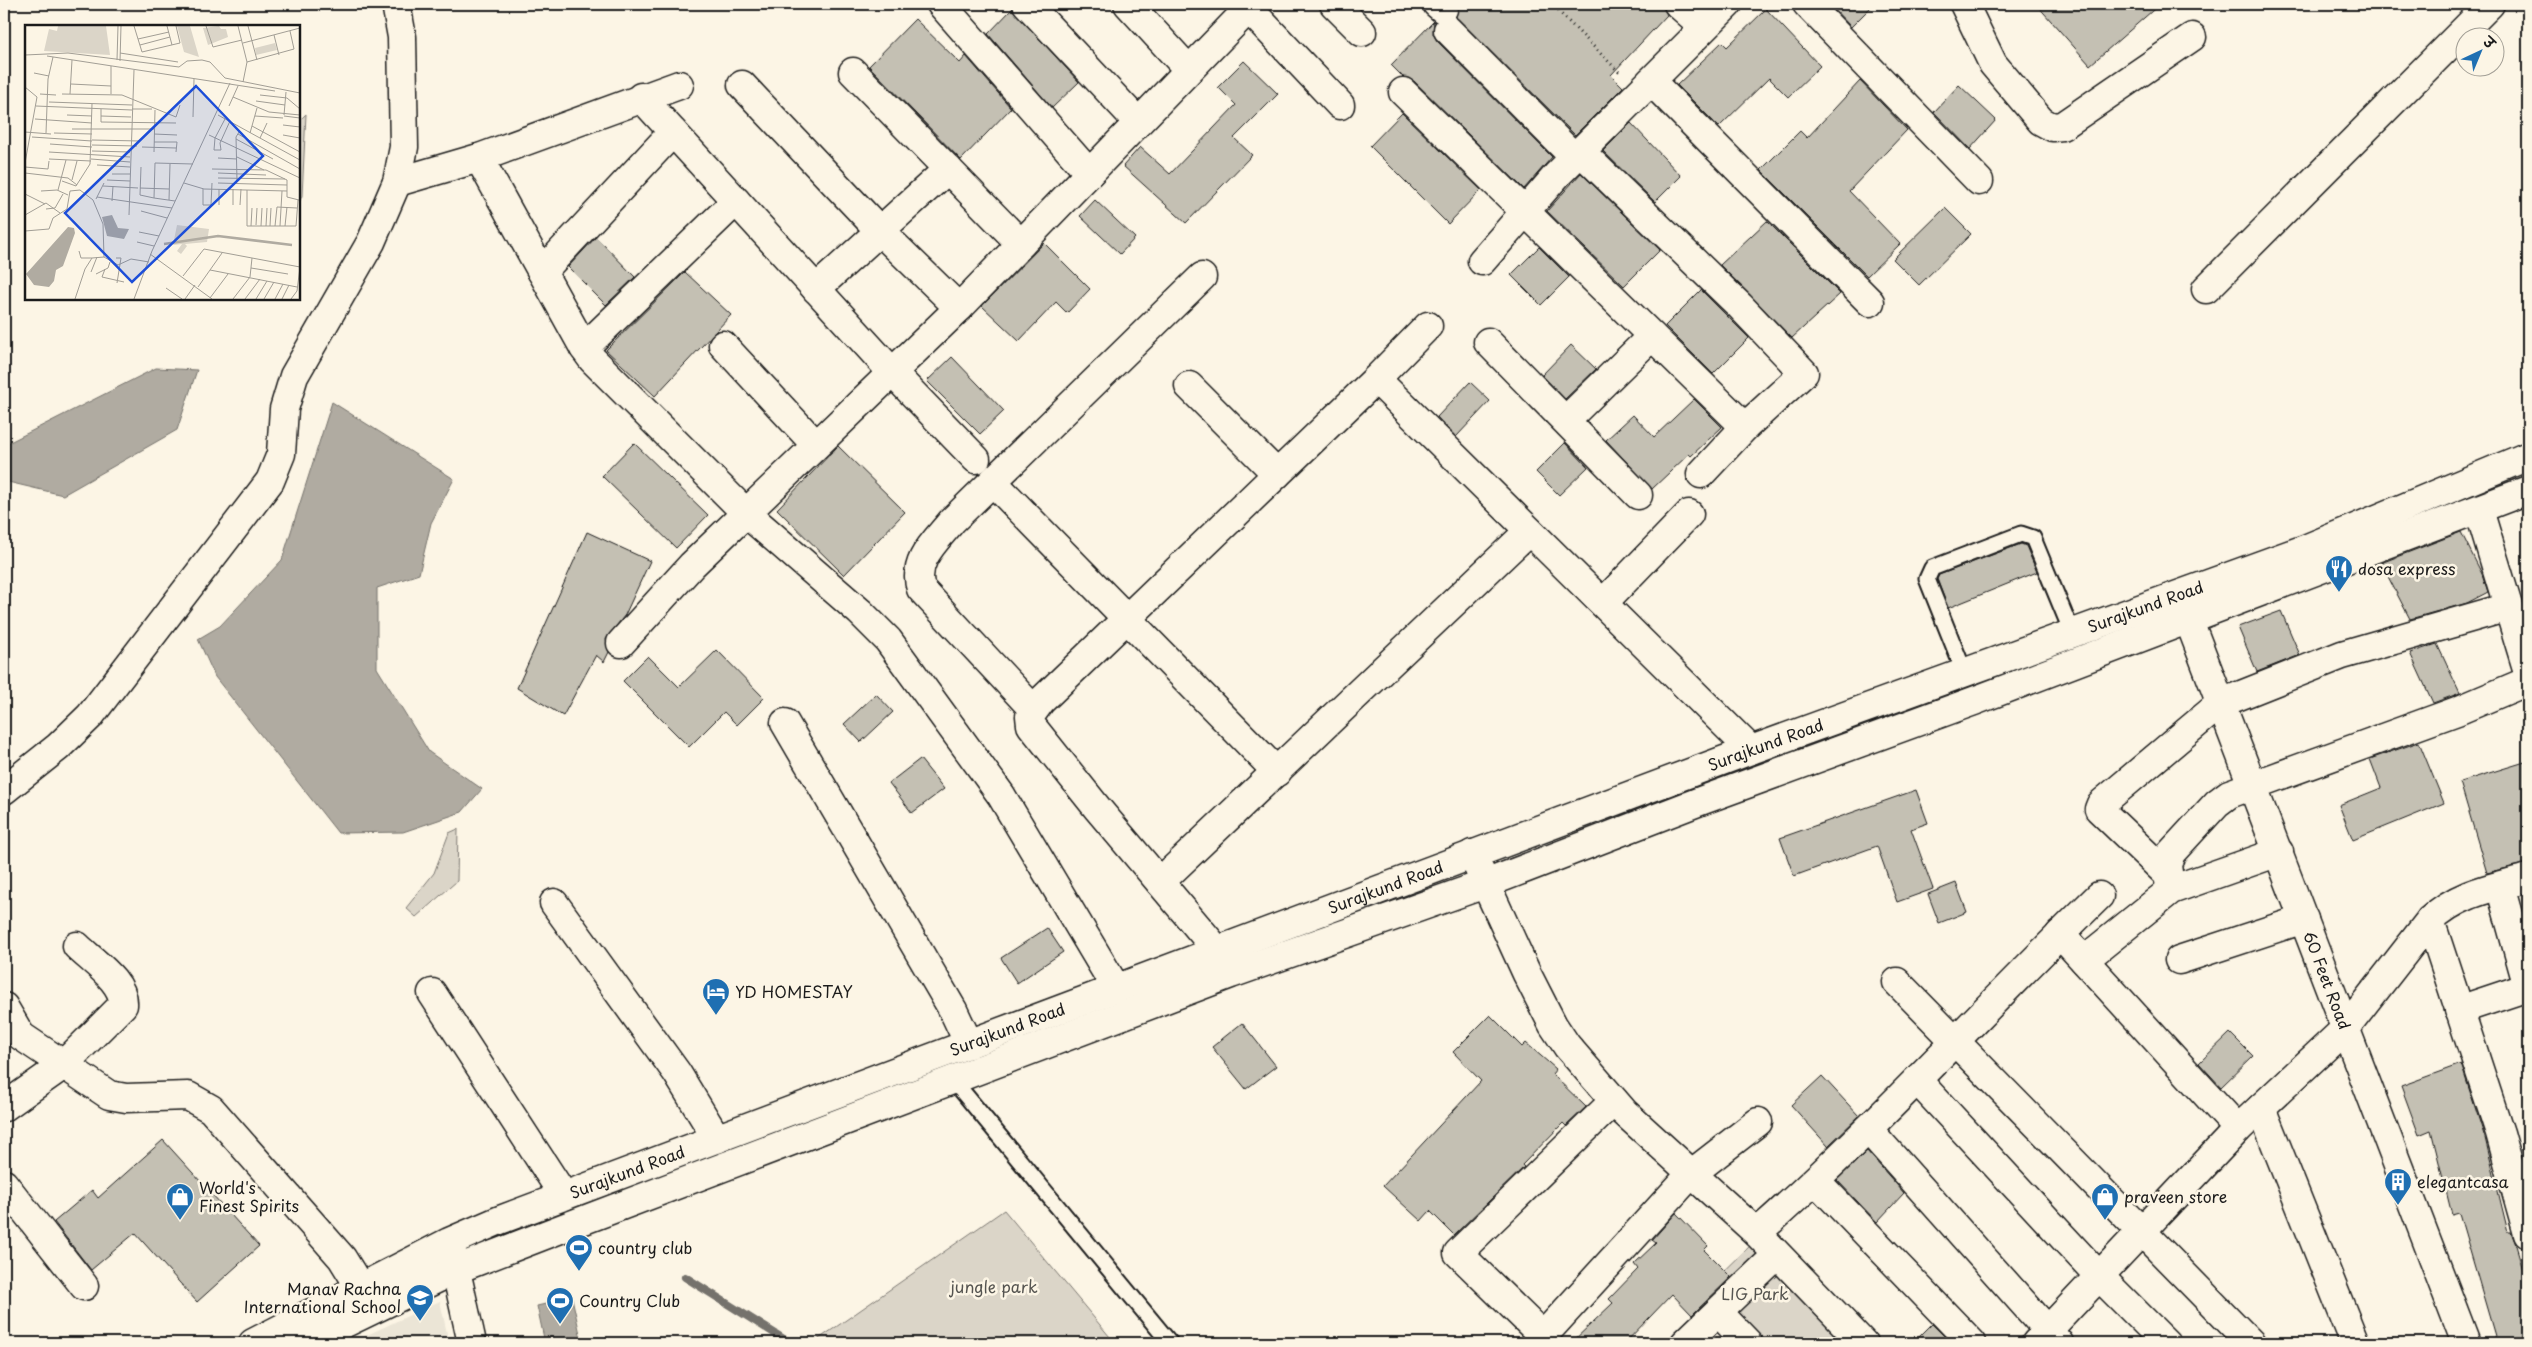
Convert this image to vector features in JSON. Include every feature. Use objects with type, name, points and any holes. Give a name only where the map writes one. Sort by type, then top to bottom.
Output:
[{"type":"street","points":[[4,790],[58,747],[90,716],[270,481],[281,454],[284,408],[294,376],[371,242],[397,182],[404,147],[402,37],[396,4]]},
{"type":"street","points":[[941,4],[1089,173]]},
{"type":"street","points":[[1027,4],[1138,122]]},
{"type":"street","points":[[1128,4],[1188,69]]},
{"type":"street","points":[[1334,4],[1362,32]]},
{"type":"street","points":[[1678,4],[1704,27]]},
{"type":"street","points":[[1482,261],[1578,154],[1728,4]]},
{"type":"street","points":[[1807,4],[1979,181]]},
{"type":"street","points":[[1964,4],[1993,64],[2041,121],[2052,127],[2062,126],[2192,37]]},
{"type":"street","points":[[2206,289],[2490,4]]},
{"type":"street","points":[[621,643],[692,566],[959,308],[1022,244],[1188,69],[1241,8],[1340,105]]},
{"type":"street","points":[[1443,14],[1578,154],[1740,306],[1804,373],[1745,427],[1700,474]]},
{"type":"street","points":[[853,72],[1022,244]]},
{"type":"street","points":[[397,182],[479,158],[641,97],[680,85]]},
{"type":"street","points":[[742,85],[880,231],[959,308]]},
{"type":"street","points":[[1645,86],[1870,302]]},
{"type":"street","points":[[1403,92],[1745,427]]},
{"type":"street","points":[[641,97],[892,372],[976,459]]},
{"type":"street","points":[[542,272],[673,132]]},
{"type":"street","points":[[479,158],[584,348],[746,513],[860,612],[888,640],[1001,795],[1116,988]]},
{"type":"street","points":[[816,289],[948,169]]},
{"type":"street","points":[[584,348],[736,201]]},
{"type":"street","points":[[1033,709],[921,589],[917,577],[922,557],[952,521],[1202,277]]},
{"type":"street","points":[[1217,950],[1031,725],[1030,716],[1033,709],[1376,379],[1428,326]]},
{"type":"street","points":[[1566,420],[1652,336]]},
{"type":"street","points":[[1488,342],[1638,494]]},
{"type":"street","points":[[723,345],[816,445]]},
{"type":"street","points":[[1376,379],[1529,531],[1604,602],[1751,750]]},
{"type":"street","points":[[1189,386],[1277,474]]},
{"type":"street","name":"Surajkund Road","points":[[304,1343],[449,1242],[564,1196],[1751,750],[2073,635],[2305,549],[2528,456]]},
{"type":"street","points":[[993,482],[1125,620],[1277,772]]},
{"type":"street","name":"Surajkund Road","points":[[254,1343],[368,1298],[457,1270],[1231,974],[1485,884],[1703,800],[1974,701],[2528,490]]},
{"type":"street","points":[[2479,510],[2528,672]]},
{"type":"street","points":[[1604,602],[1689,514]]},
{"type":"street","points":[[1160,882],[1529,531]]},
{"type":"street","points":[[2170,882],[2099,809],[2101,804],[2221,703],[2342,655],[2508,606]]},
{"type":"street","name":"60 Feet Road","points":[[2188,618],[2254,785],[2345,1029],[2466,1343]]},
{"type":"street","points":[[2170,882],[2167,865],[2171,853],[2217,804],[2229,794],[2457,711],[2528,681]]},
{"type":"street","points":[[785,723],[953,1010],[969,1044]]},
{"type":"street","points":[[2084,960],[2170,882],[2278,852]]},
{"type":"street","points":[[1472,854],[1554,1026],[1567,1046],[1614,1101],[1757,1233],[1863,1343]]},
{"type":"street","points":[[1868,1130],[2048,1339],[2100,1276],[2238,1128],[2345,1029],[2430,920],[2444,906],[2464,896],[2528,878]]},
{"type":"street","points":[[2459,1010],[2528,987],[2500,886]]},
{"type":"street","points":[[1757,1233],[1816,1181],[1868,1130],[2099,896]]},
{"type":"street","points":[[554,904],[677,1073],[717,1139]]},
{"type":"street","points":[[2179,960],[2304,919]]},
{"type":"street","points":[[2430,920],[2500,1132],[2528,1234]]},
{"type":"street","points":[[2060,934],[2238,1128]]},
{"type":"street","points":[[4,1107],[62,1066],[123,1005],[124,995],[119,986],[77,946]]},
{"type":"street","points":[[1897,982],[2142,1230],[2250,1343]]},
{"type":"street","points":[[432,993],[564,1196]]},
{"type":"street","points":[[4,1007],[21,1036],[62,1066],[109,1095],[126,1098],[188,1096],[211,1109],[342,1258],[368,1298]]},
{"type":"street","points":[[1917,1080],[2100,1276],[2166,1343]]},
{"type":"street","points":[[1614,1101],[1458,1253],[1542,1336],[1691,1174],[1758,1122]]},
{"type":"street","points":[[2261,1108],[2355,1343]]},
{"type":"street","points":[[1816,1181],[1972,1343]]},
{"type":"street","points":[[4,1184],[84,1286]]},
{"type":"street","points":[[449,1242],[457,1270],[472,1343]]},
{"type":"street","points":[[1685,1343],[1777,1255]]},
{"type":"street","points":[[1718,1312],[1748,1343]]},
{"type":"lane","points":[[1965,674],[1928,579],[1929,573],[1932,568],[2021,534],[2033,538],[2073,635]]},
{"type":"lane","points":[[953,1080],[1170,1343]]},
{"type":"path","points":[[1552,4],[1645,86]]},
{"type":"shaded area","points":[[156,368],[197,370],[177,430],[63,495],[8,482],[4,445]]},
{"type":"shaded area","points":[[332,402],[454,479],[431,523],[419,574],[377,588],[377,668],[429,752],[482,789],[462,812],[403,832],[338,833],[215,677],[198,639],[220,626],[282,560]]},
{"type":"shaded area","name":"Country Club","points":[[572,1298],[582,1343],[545,1343],[537,1306]]},
{"type":"shaded area","name":"Manav Rachna International School","points":[[440,1301],[449,1343],[350,1343]]},
{"type":"green space","points":[[306,114],[302,196],[300,200],[300,120]]},
{"type":"green space","points":[[458,829],[457,881],[416,917],[406,908],[434,873],[449,833]]},
{"type":"green space","name":"jungle park","points":[[1004,1210],[1115,1343],[813,1343]]},
{"type":"green space","name":"LIG Park","points":[[1756,1240],[1848,1343],[1749,1343],[1702,1293]]},
{"type":"building","points":[[1458,4],[1663,4],[1667,15],[1611,75],[1623,87],[1575,135],[1456,17]]},
{"type":"building","points":[[1829,4],[1874,4],[1851,27]]},
{"type":"building","points":[[2036,4],[2160,4],[2090,65]]},
{"type":"building","points":[[1012,9],[1079,82],[1052,108],[988,34]]},
{"type":"building","points":[[1766,9],[1820,66],[1788,97],[1769,78],[1719,127],[1677,85],[1722,42],[1727,47]]},
{"type":"building","points":[[915,19],[960,63],[966,56],[1011,108],[961,160],[869,66]]},
{"type":"building","points":[[1434,21],[1433,34],[1437,41],[1552,157],[1524,189],[1414,81],[1403,77],[1391,65]]},
{"type":"building","points":[[1244,61],[1278,94],[1234,138],[1252,155],[1186,223],[1123,166],[1140,147],[1170,174],[1236,105],[1218,87]]},
{"type":"building","points":[[1860,81],[1907,130],[1849,191],[1900,244],[1867,276],[1761,170],[1800,131],[1807,138]]},
{"type":"building","points":[[1959,85],[1996,120],[1970,149],[1934,112]]},
{"type":"building","points":[[1402,113],[1481,190],[1448,224],[1370,146]]},
{"type":"building","points":[[1631,123],[1681,176],[1655,202],[1603,151]]},
{"type":"building","points":[[1581,173],[1660,250],[1624,286],[1547,211]]},
{"type":"building","points":[[1095,200],[1135,238],[1120,254],[1080,216]]},
{"type":"building","points":[[1945,208],[1971,234],[1919,285],[1893,259]]},
{"type":"building","points":[[1767,221],[1840,294],[1792,338],[1720,265]]},
{"type":"building","points":[[596,237],[635,277],[606,305],[568,267]]},
{"type":"building","points":[[1044,243],[1090,289],[1067,313],[1056,302],[1019,341],[982,306]]},
{"type":"building","points":[[1539,247],[1569,277],[1541,305],[1511,275]]},
{"type":"building","points":[[685,272],[731,315],[655,396],[606,350]]},
{"type":"building","points":[[1701,290],[1749,338],[1713,374],[1665,326]]},
{"type":"building","points":[[1571,345],[1596,369],[1565,399],[1542,375]]},
{"type":"building","points":[[952,357],[1004,411],[980,434],[927,381]]},
{"type":"building","points":[[1470,382],[1490,401],[1456,437],[1437,417]]},
{"type":"building","points":[[1694,399],[1722,427],[1691,456],[1689,454],[1652,489],[1606,440],[1633,415],[1654,437]]},
{"type":"building","points":[[634,443],[708,515],[676,548],[602,476]]},
{"type":"building","points":[[1565,443],[1588,467],[1559,495],[1536,472]]},
{"type":"building","points":[[838,446],[905,512],[844,575],[777,509]]},
{"type":"building","points":[[587,532],[650,561],[625,615],[606,639],[609,652],[604,662],[596,655],[563,716],[517,688]]},
{"type":"building","points":[[2461,532],[2482,574],[2488,592],[2467,603],[2410,619],[2381,563]]},
{"type":"building","points":[[2021,544],[2026,546],[2037,572],[1948,608],[1937,579],[1939,575]]},
{"type":"building","points":[[2281,611],[2300,655],[2257,672],[2238,627]]},
{"type":"building","points":[[2437,644],[2460,693],[2433,703],[2410,653]]},
{"type":"building","points":[[717,650],[764,698],[737,725],[724,712],[689,747],[623,681],[648,656],[679,687]]},
{"type":"building","points":[[876,694],[893,712],[861,742],[844,724]]},
{"type":"building","points":[[2419,742],[2444,803],[2353,840],[2339,805],[2381,788],[2370,759]]},
{"type":"building","points":[[920,759],[944,789],[912,813],[889,783]]},
{"type":"building","points":[[2528,761],[2528,863],[2487,873],[2460,782]]},
{"type":"building","points":[[1916,790],[1928,823],[1911,829],[1933,889],[1897,902],[1877,846],[1794,876],[1780,838]]},
{"type":"building","points":[[1956,883],[1967,912],[1939,923],[1928,894]]},
{"type":"building","points":[[1047,928],[1063,952],[1017,983],[1001,958]]},
{"type":"building","points":[[1490,1015],[1522,1047],[1526,1043],[1556,1069],[1552,1074],[1586,1107],[1566,1126],[1563,1123],[1522,1165],[1524,1167],[1454,1235],[1430,1211],[1421,1221],[1383,1186],[1481,1081],[1453,1052]]},
{"type":"building","points":[[1242,1023],[1276,1066],[1246,1089],[1212,1047]]},
{"type":"building","points":[[2230,1033],[2253,1056],[2221,1087],[2199,1063]]},
{"type":"building","points":[[2461,1064],[2485,1138],[2508,1232],[2511,1232],[2515,1242],[2528,1286],[2528,1343],[2497,1343],[2459,1213],[2452,1215],[2431,1130],[2419,1135],[2401,1086]]},
{"type":"building","points":[[1822,1076],[1859,1116],[1828,1146],[1791,1105]]},
{"type":"building","name":"World's Finest Spirits","points":[[163,1140],[259,1246],[197,1302],[135,1233],[91,1270],[54,1222],[92,1190],[98,1198]]},
{"type":"building","points":[[1867,1151],[1904,1193],[1877,1222],[1837,1180]]},
{"type":"building","points":[[1676,1213],[1708,1246],[1704,1250],[1731,1277],[1692,1315],[1672,1294],[1625,1343],[1571,1343],[1613,1303],[1609,1299],[1638,1269],[1634,1264],[1656,1243],[1652,1240]]},
{"type":"building","points":[[1932,1324],[1951,1343],[1913,1343]]},
{"type":"waterway","points":[[685,1277],[790,1343]]},
{"type":"place","name":"dosa express","points":[[2339,593]]},
{"type":"place","name":"YD HOMESTAY","points":[[716,1016]]},
{"type":"place","name":"elegantcasa","points":[[2398,1206]]},
{"type":"place","name":"World's Finest Spirits","points":[[180,1221]]},
{"type":"place","name":"praveen store","points":[[2105,1221]]},
{"type":"place","name":"country club","points":[[579,1272]]},
{"type":"place","name":"Manav Rachna International School","points":[[420,1322]]},
{"type":"place","name":"Country Club","points":[[560,1325]]}]
